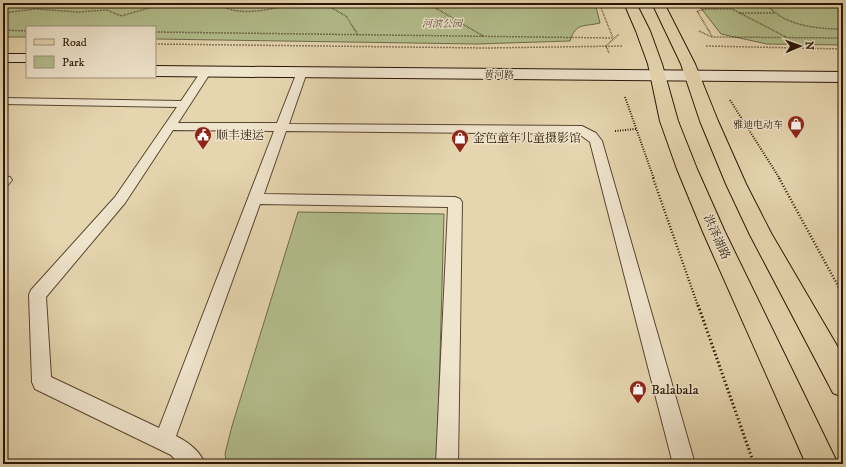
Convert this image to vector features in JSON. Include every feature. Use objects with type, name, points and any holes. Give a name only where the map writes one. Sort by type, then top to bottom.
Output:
[{"type":"main road","name":"洪泽湖路","points":[[630,3],[643,31],[657,70],[669,121],[693,183],[714,232],[822,464]]},
{"type":"main road","points":[[658,3],[680,46],[699,72],[710,121],[736,184],[761,235],[843,383]]},
{"type":"main road","points":[[3,58],[26,58]]},
{"type":"main road","name":"黄河路","points":[[156,59],[615,70]]},
{"type":"main road","name":"黄河路","points":[[699,72],[843,64]]},
{"type":"main road","points":[[3,70],[26,70]]},
{"type":"main road","name":"黄河路","points":[[156,71],[302,72],[657,70],[843,77]]},
{"type":"lane","points":[[194,464],[178,448],[42,382],[37,295],[120,200],[206,72]]},
{"type":"lane","points":[[164,441],[302,72]]},
{"type":"lane","points":[[3,101],[185,104]]},
{"type":"lane","points":[[170,126],[582,130],[592,136],[596,141],[684,464]]},
{"type":"lane","points":[[255,199],[455,202],[447,464]]},
{"type":"path","points":[[3,13],[35,9],[78,12],[107,10],[121,16],[166,3]]},
{"type":"path","points":[[218,3],[226,10],[245,12],[300,3]]},
{"type":"path","points":[[323,3],[346,16],[358,35]]},
{"type":"path","points":[[427,3],[484,36]]},
{"type":"path","points":[[436,8],[452,3]]},
{"type":"path","points":[[599,3],[612,38]]},
{"type":"path","points":[[769,3],[768,6],[775,13],[787,20],[804,25],[843,28]]},
{"type":"path","points":[[712,37],[698,11],[706,9],[732,9],[787,38]]},
{"type":"path","points":[[739,13],[775,13]]},
{"type":"path","points":[[3,30],[26,31]]},
{"type":"path","points":[[697,30],[712,37],[843,38]]},
{"type":"path","points":[[156,32],[612,38]]},
{"type":"path","points":[[606,46],[612,38]]},
{"type":"path","points":[[156,44],[478,48],[648,46]]},
{"type":"path","points":[[606,46],[754,464]]},
{"type":"path","points":[[680,46],[740,46],[777,49],[843,49]]},
{"type":"path","points":[[699,72],[745,122],[806,226],[830,275],[843,295]]},
{"type":"green space","name":"河滨公园","points":[[3,3],[595,3],[600,23],[581,26],[572,35],[570,41],[476,44],[156,39],[156,26],[26,26],[26,37],[3,37]]},
{"type":"green space","points":[[697,3],[843,3],[843,45],[767,44],[721,34]]},
{"type":"green space","points":[[298,212],[444,214],[437,464],[227,464],[225,454],[232,426]]},
{"type":"place","name":"雅迪电动车","points":[[796,139]]},
{"type":"place","name":"顺丰速运","points":[[203,150]]},
{"type":"place","name":"金色童年儿童摄影馆","points":[[460,153]]},
{"type":"place","name":"Balabala","points":[[638,404]]}]
